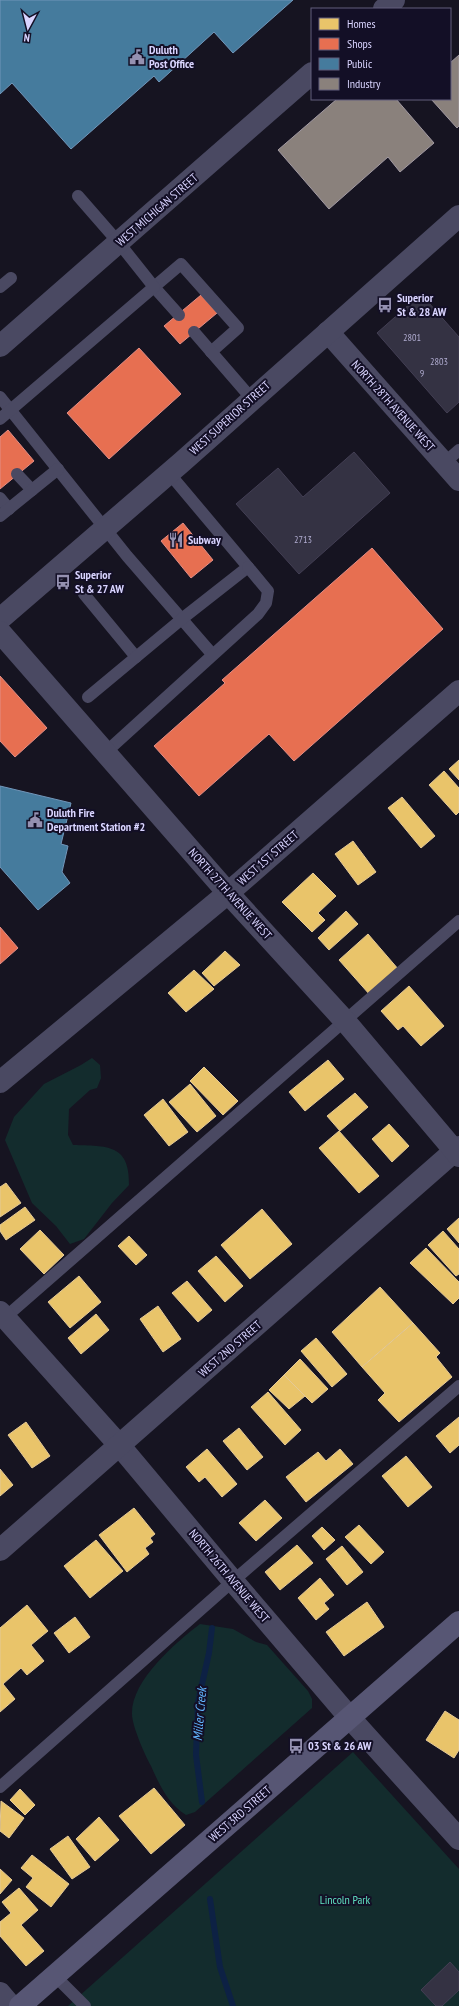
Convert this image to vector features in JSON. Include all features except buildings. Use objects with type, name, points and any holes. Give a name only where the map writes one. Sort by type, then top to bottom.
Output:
[{"type":"main road","name":"WEST 3RD STREET","points":[[20,2006],[459,1622]]},
{"type":"street","points":[[385,8],[394,0]]},
{"type":"street","name":"WEST MICHIGAN STREET","points":[[0,346],[311,74]]},
{"type":"street","name":"WEST SUPERIOR STREET","points":[[0,619],[169,473],[459,216]]},
{"type":"street","name":"NORTH 28TH AVENUE WEST","points":[[328,332],[451,456],[459,480]]},
{"type":"street","name":"NORTH 27TH AVENUE WEST","points":[[0,632],[228,893],[345,1021],[457,1151]]},
{"type":"street","name":"WEST 1ST STREET","points":[[0,1082],[228,893],[459,692]]},
{"type":"street","name":"WEST 2ND STREET","points":[[0,1550],[457,1151]]},
{"type":"street","name":"NORTH 26TH AVENUE WEST","points":[[2,1317],[120,1446],[233,1582],[350,1718],[459,1839]]},
{"type":"street","points":[[0,1992],[12,2006]]},
{"type":"lane","points":[[78,196],[179,315]]},
{"type":"lane","points":[[0,419],[180,264],[238,328],[211,352]]},
{"type":"lane","points":[[0,287],[11,278]]},
{"type":"lane","points":[[194,332],[252,399]]},
{"type":"lane","points":[[0,397],[128,556],[183,618],[212,654]]},
{"type":"lane","points":[[0,498],[4,512],[58,469]]},
{"type":"lane","points":[[106,752],[212,654],[258,614],[266,603],[268,591],[169,473]]},
{"type":"lane","points":[[17,474],[32,490]]},
{"type":"lane","points":[[88,697],[183,618],[248,567]]},
{"type":"lane","points":[[84,594],[136,657]]},
{"type":"lane","points":[[2,1317],[459,921]]},
{"type":"lane","points":[[0,1787],[459,1386]]},
{"type":"lane","points":[[55,1976],[84,2006]]},
{"type":"green space","points":[[92,1058],[100,1065],[101,1078],[97,1088],[90,1090],[69,1109],[68,1135],[73,1145],[106,1147],[121,1155],[128,1172],[129,1185],[112,1203],[84,1239],[70,1244],[56,1226],[32,1203],[5,1140],[14,1117],[44,1084]]},
{"type":"green space","points":[[200,1624],[233,1629],[256,1642],[267,1645],[308,1691],[312,1699],[312,1708],[195,1812],[186,1815],[174,1805],[161,1787],[139,1740],[132,1714],[134,1701],[146,1676],[167,1652]]},
{"type":"green space","name":"Lincoln Park","points":[[353,1752],[459,1869],[459,2006],[68,2006]]},
{"type":"waterway","name":"Miller Creek","points":[[202,1802],[196,1755],[198,1702],[209,1653],[212,1628]]},
{"type":"waterway","name":"Miller Creek","points":[[210,1899],[220,1967],[233,2006]]},
{"type":"place","name":"Duluth Post Office","points":[[137,57]]},
{"type":"place","name":"Superior St & 28 AW","points":[[385,305]]},
{"type":"place","name":"Subway","points":[[176,540]]},
{"type":"place","name":"Superior St & 27 AW","points":[[63,582]]},
{"type":"place","name":"Duluth Fire Department Station #2","points":[[35,820]]},
{"type":"place","name":"03 St & 26 AW","points":[[296,1746]]}]
